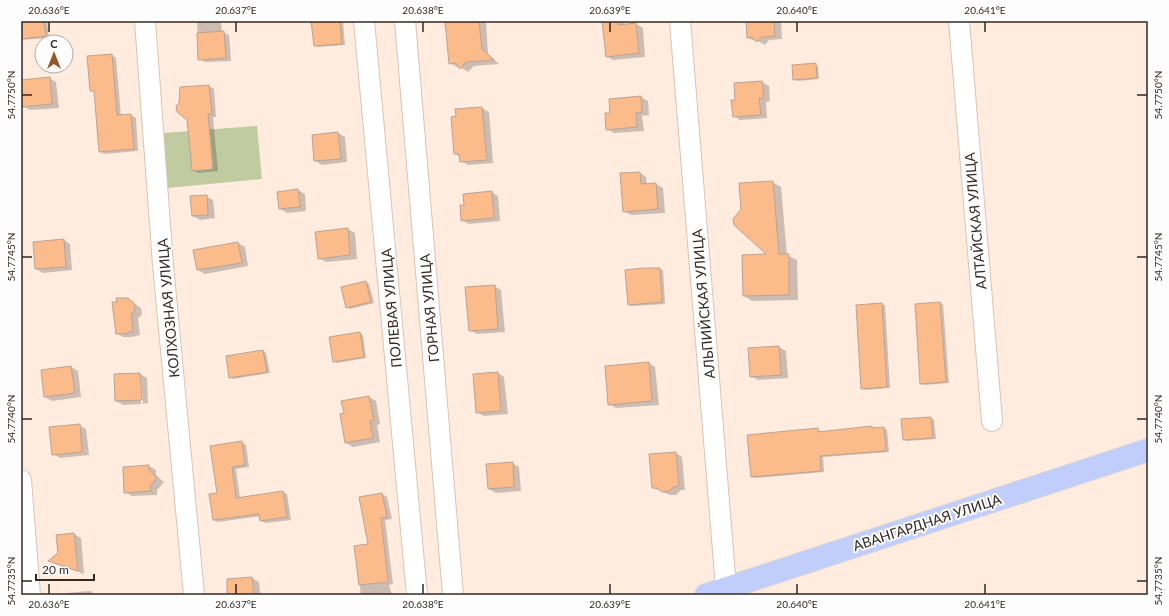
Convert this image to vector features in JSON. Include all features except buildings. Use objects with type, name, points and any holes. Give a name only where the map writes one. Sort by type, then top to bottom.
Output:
[{"type":"main road","name":"АВАНГАРДНАЯ УЛИЦА","points":[[706,595],[1148,450]]},
{"type":"street","name":"КОЛХОЗНАЯ УЛИЦА","points":[[144,21],[163,265],[194,595]]},
{"type":"street","name":"ПОЛЕВАЯ УЛИЦА","points":[[364,21],[417,595]]},
{"type":"street","name":"ГОРНАЯ УЛИЦА","points":[[405,21],[453,595]]},
{"type":"street","name":"АЛЬПИЙСКАЯ УЛИЦА","points":[[680,21],[726,588]]},
{"type":"street","name":"АЛТАЙСКАЯ УЛИЦА","points":[[959,21],[992,421]]},
{"type":"street","points":[[21,480],[30,595]]},
{"type":"green space","points":[[257,126],[262,179],[168,188],[163,133]]}]
